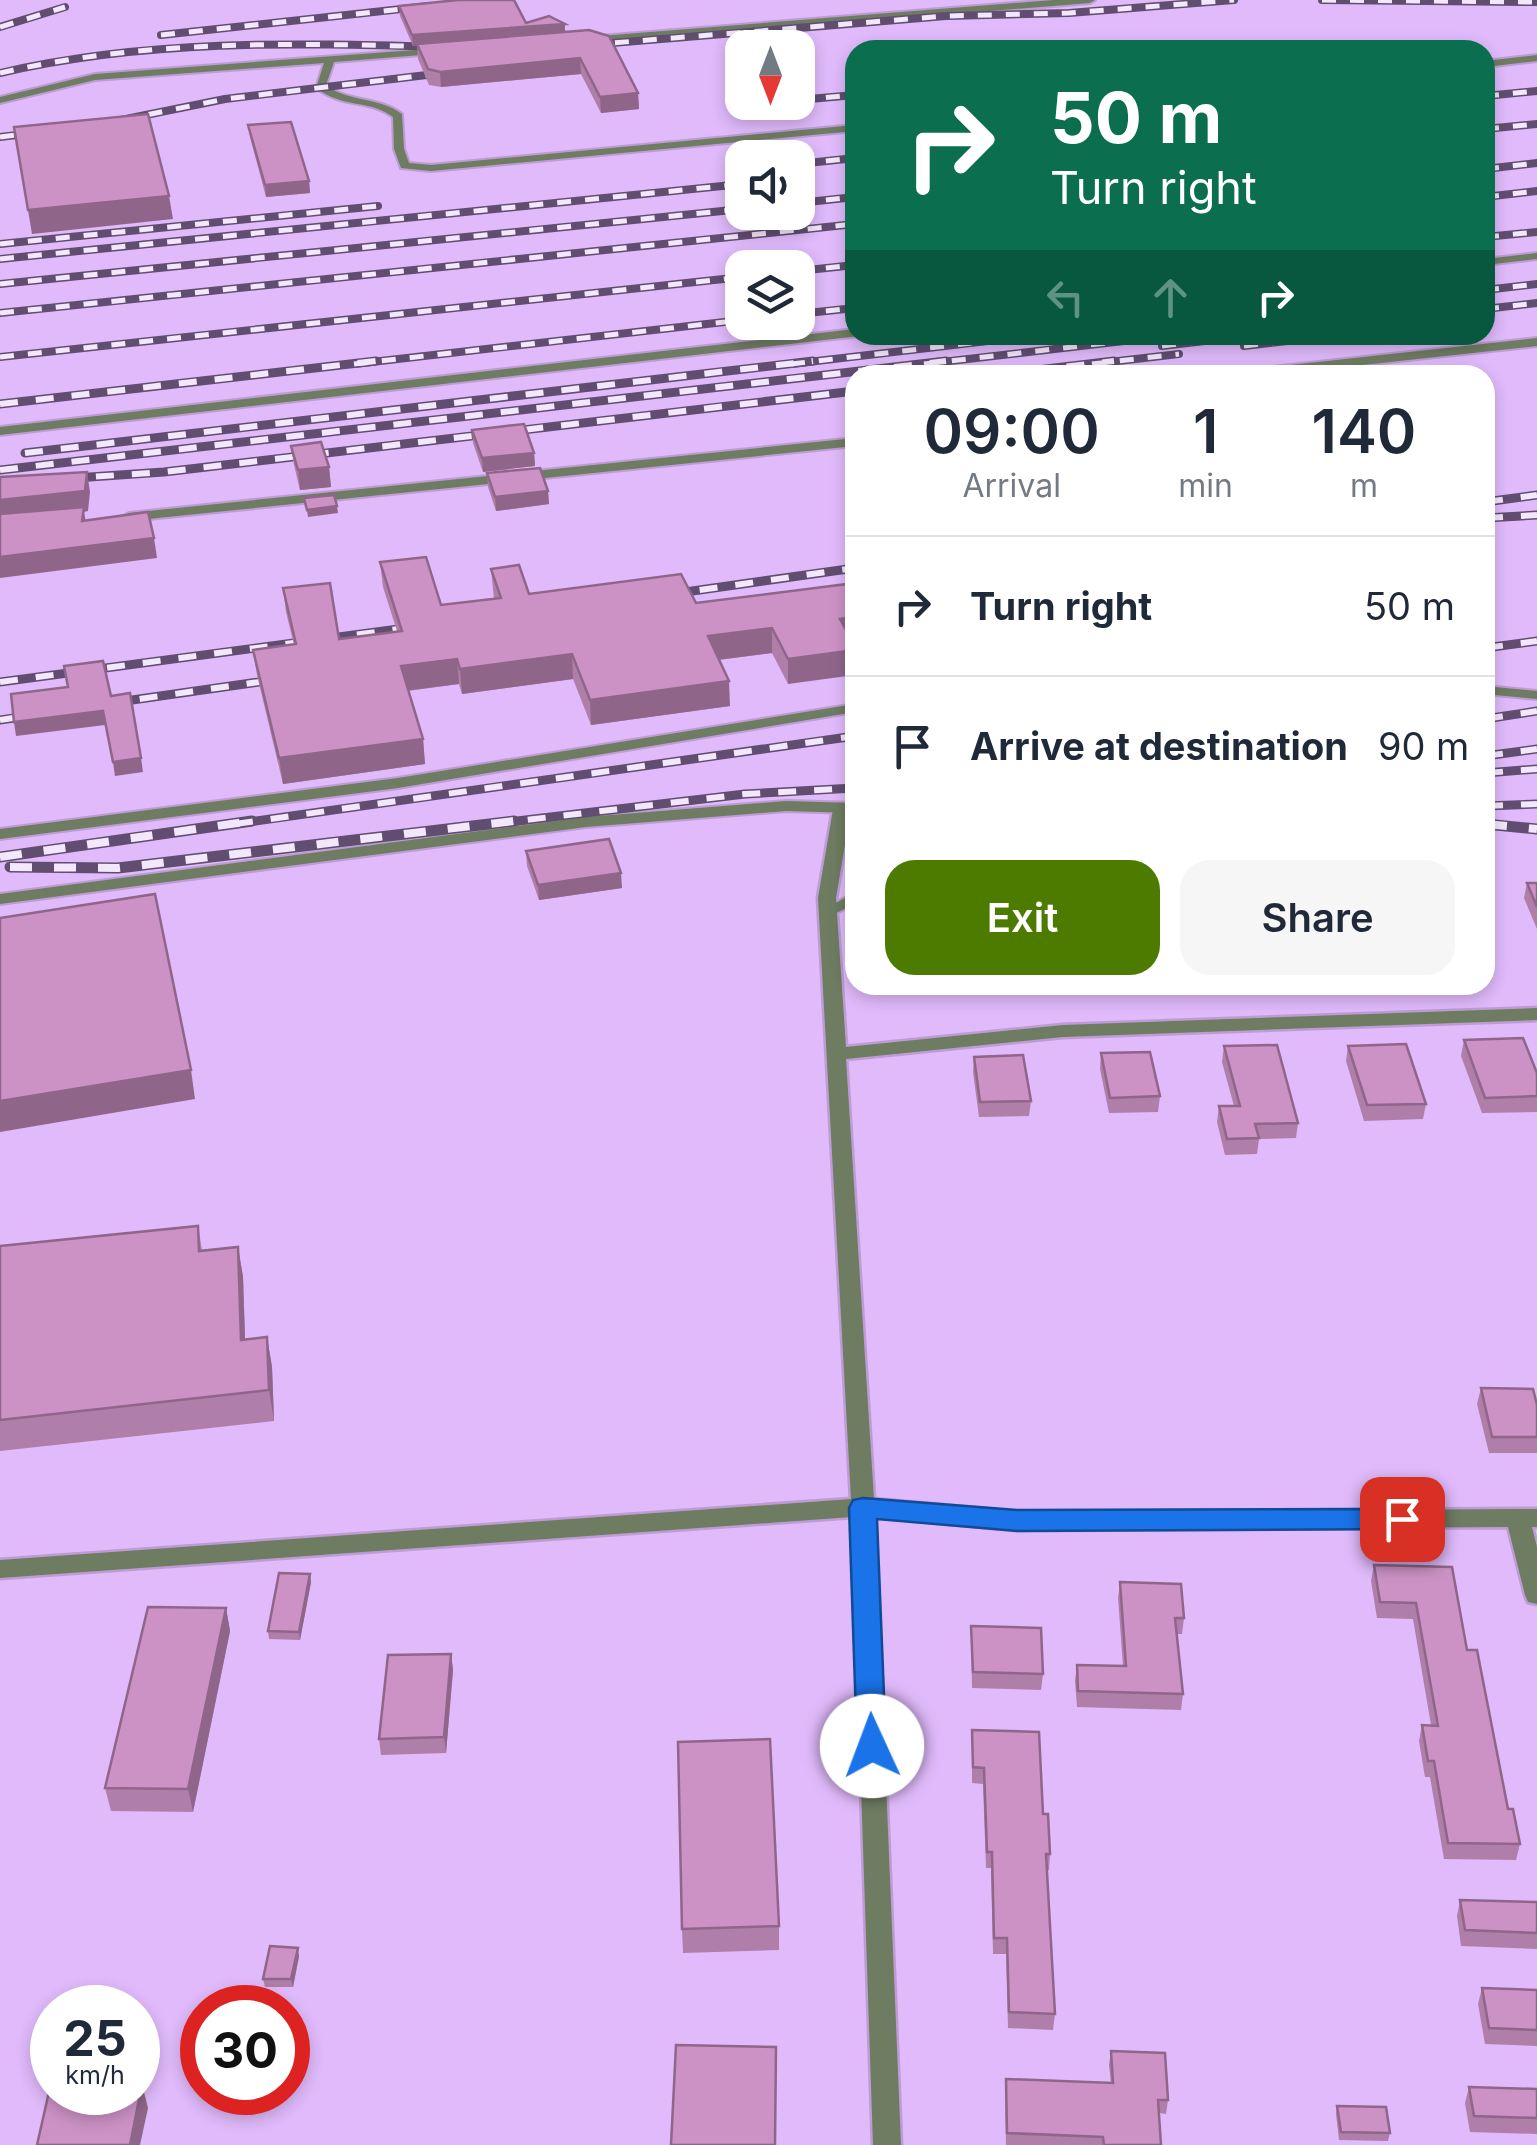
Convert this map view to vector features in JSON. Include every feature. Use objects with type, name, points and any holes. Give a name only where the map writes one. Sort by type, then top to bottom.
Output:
[{"type":"street","points":[[845,824],[828,912],[863,1508],[887,2145]]},
{"type":"street","points":[[837,1054],[1064,1031],[1537,1014]]},
{"type":"street","points":[[0,1569],[863,1508],[1017,1520],[1527,1518],[1537,1596]]},
{"type":"lane","points":[[575,40],[1090,0]]},
{"type":"lane","points":[[0,100],[52,84],[95,77],[460,50]]},
{"type":"lane","points":[[1495,63],[1537,58]]},
{"type":"lane","points":[[330,60],[320,86],[336,101],[385,103],[398,116],[399,149],[405,166],[431,168],[845,129]]},
{"type":"lane","points":[[1495,261],[1537,256]]},
{"type":"lane","points":[[0,431],[845,335]]},
{"type":"lane","points":[[1327,365],[1537,342]]},
{"type":"lane","points":[[108,519],[845,443]]},
{"type":"lane","points":[[1495,691],[1537,695]]},
{"type":"lane","points":[[0,834],[398,783],[845,710]]},
{"type":"lane","points":[[0,898],[586,822],[786,806],[845,809]]},
{"type":"lane","points":[[828,912],[845,903]]},
{"type":"building","points":[[514,0],[526,23],[549,16],[565,24],[412,35],[399,6]]},
{"type":"building","points":[[589,30],[609,36],[638,93],[600,97],[580,58],[440,72],[428,69],[417,44]]},
{"type":"building","points":[[148,114],[169,196],[28,210],[14,127]]},
{"type":"building","points":[[291,122],[309,181],[265,185],[248,125]]},
{"type":"building","points":[[524,424],[534,453],[482,458],[472,430]]},
{"type":"building","points":[[321,442],[329,467],[298,470],[291,446]]},
{"type":"building","points":[[540,468],[548,491],[495,497],[487,473]]},
{"type":"building","points":[[87,472],[85,491],[0,500],[0,477]]},
{"type":"building","points":[[334,495],[337,506],[307,510],[304,498]]},
{"type":"building","points":[[84,507],[82,521],[148,512],[154,538],[0,557],[0,514]]},
{"type":"building","points":[[426,557],[441,605],[501,598],[491,569],[519,565],[529,594],[681,574],[696,603],[845,584],[845,618],[840,619],[845,628],[845,651],[788,659],[772,628],[708,636],[729,681],[590,700],[572,654],[460,669],[457,659],[401,666],[423,739],[279,758],[253,650],[296,644],[283,588],[330,583],[339,639],[402,631],[380,562]]},
{"type":"building","points":[[103,661],[111,696],[130,693],[141,758],[113,762],[103,711],[14,722],[11,694],[68,687],[64,666]]},
{"type":"building","points":[[609,839],[621,873],[538,885],[526,851]]},
{"type":"building","points":[[1527,883],[1537,883],[1537,907]]},
{"type":"building","points":[[155,894],[191,1070],[0,1101],[0,918]]},
{"type":"building","points":[[1523,1038],[1537,1073],[1537,1096],[1485,1098],[1464,1040]]},
{"type":"building","points":[[1406,1044],[1426,1104],[1367,1105],[1348,1046]]},
{"type":"building","points":[[1277,1045],[1298,1123],[1255,1124],[1259,1138],[1227,1139],[1219,1106],[1240,1106],[1224,1046]]},
{"type":"building","points":[[1150,1052],[1160,1096],[1110,1098],[1101,1053]]},
{"type":"building","points":[[1023,1055],[1031,1101],[980,1102],[974,1057]]},
{"type":"building","points":[[198,1226],[199,1251],[238,1247],[241,1340],[267,1337],[269,1390],[0,1420],[0,1246]]},
{"type":"building","points":[[1481,1388],[1533,1389],[1537,1437],[1492,1437]]},
{"type":"building","points":[[1374,1565],[1452,1567],[1467,1650],[1477,1650],[1508,1809],[1513,1809],[1520,1844],[1448,1843],[1434,1761],[1428,1761],[1422,1725],[1438,1726],[1416,1603],[1380,1602]]},
{"type":"building","points":[[279,1573],[310,1574],[299,1632],[268,1631]]},
{"type":"building","points":[[1120,1582],[1181,1584],[1184,1618],[1175,1618],[1183,1694],[1078,1691],[1077,1665],[1126,1666]]},
{"type":"building","points":[[148,1607],[226,1608],[188,1789],[105,1788]]},
{"type":"building","points":[[971,1626],[1041,1628],[1043,1674],[973,1672]]},
{"type":"building","points":[[451,1654],[444,1737],[379,1739],[388,1655]]},
{"type":"building","points":[[972,1730],[1039,1732],[1043,1814],[1048,1814],[1050,1854],[1046,1854],[1055,2014],[1009,2012],[1007,1938],[994,1938],[992,1852],[987,1852],[984,1768],[973,1767]]},
{"type":"building","points":[[770,1739],[779,1926],[682,1929],[678,1742]]},
{"type":"building","points":[[1460,1900],[1537,1902],[1537,1933],[1465,1930]]},
{"type":"building","points":[[270,1946],[298,1948],[291,1979],[263,1979]]},
{"type":"building","points":[[1482,1988],[1537,1990],[1537,2030],[1489,2028]]},
{"type":"building","points":[[676,2045],[776,2047],[775,2145],[671,2145]]},
{"type":"building","points":[[1111,2051],[1165,2053],[1168,2100],[1158,2100],[1161,2145],[1104,2145],[1103,2137],[1007,2133],[1006,2079],[1113,2083]]},
{"type":"building","points":[[1469,2087],[1537,2089],[1537,2118],[1474,2116]]},
{"type":"building","points":[[1337,2106],[1386,2107],[1390,2133],[1341,2132]]},
{"type":"building","points":[[44,2115],[136,2115],[130,2145],[37,2145]]},
{"type":"railway","points":[[587,45],[946,16],[1069,13],[1234,0]]},
{"type":"railway","points":[[1322,0],[1537,2]]},
{"type":"railway","points":[[161,35],[429,6]]},
{"type":"railway","points":[[0,27],[65,7]]},
{"type":"railway","points":[[0,73],[165,49],[276,45],[443,47]]},
{"type":"railway","points":[[121,120],[225,99],[452,72]]},
{"type":"railway","points":[[1495,95],[1537,91]]},
{"type":"railway","points":[[815,99],[845,96]]},
{"type":"railway","points":[[1495,128],[1537,124]]},
{"type":"railway","points":[[0,137],[42,132]]},
{"type":"railway","points":[[815,162],[845,159]]},
{"type":"railway","points":[[1495,168],[1537,163]]},
{"type":"railway","points":[[0,259],[725,186]]},
{"type":"railway","points":[[1495,196],[1537,191]]},
{"type":"railway","points":[[815,201],[845,198]]},
{"type":"railway","points":[[0,244],[378,206]]},
{"type":"railway","points":[[0,284],[725,211]]},
{"type":"railway","points":[[0,313],[845,225]]},
{"type":"railway","points":[[1495,236],[1537,232]]},
{"type":"railway","points":[[815,269],[845,266]]},
{"type":"railway","points":[[0,357],[725,279]]},
{"type":"railway","points":[[1495,289],[1537,284]]},
{"type":"railway","points":[[1495,308],[1537,303]]},
{"type":"railway","points":[[815,312],[845,309]]},
{"type":"railway","points":[[354,364],[725,322]]},
{"type":"railway","points":[[791,364],[954,345]]},
{"type":"railway","points":[[924,364],[1089,345]]},
{"type":"railway","points":[[1162,346],[1171,345]]},
{"type":"railway","points":[[1244,346],[1253,345]]},
{"type":"railway","points":[[1092,364],[1179,354]]},
{"type":"railway","points":[[0,404],[376,361]]},
{"type":"railway","points":[[25,453],[813,361]]},
{"type":"railway","points":[[911,365],[946,361]]},
{"type":"railway","points":[[1080,365],[1114,361]]},
{"type":"railway","points":[[0,470],[845,373]]},
{"type":"railway","points":[[60,479],[164,472],[845,392]]},
{"type":"railway","points":[[1495,501],[1537,495]]},
{"type":"railway","points":[[1495,517],[1537,515]]},
{"type":"railway","points":[[664,595],[845,569]]},
{"type":"railway","points":[[0,682],[421,626]]},
{"type":"railway","points":[[1495,647],[1537,641]]},
{"type":"railway","points":[[104,704],[287,678]]},
{"type":"railway","points":[[1495,717],[1537,711]]},
{"type":"railway","points":[[0,720],[40,714]]},
{"type":"railway","points":[[235,824],[845,737]]},
{"type":"railway","points":[[1495,755],[1537,749]]},
{"type":"railway","points":[[1495,772],[1537,769]]},
{"type":"railway","points":[[492,824],[745,794],[845,789]]},
{"type":"railway","points":[[1495,806],[1537,804]]},
{"type":"railway","points":[[0,857],[252,821]]},
{"type":"railway","points":[[10,867],[118,868],[514,821]]},
{"type":"railway","points":[[1495,825],[1537,829]]},
{"type":"route","points":[[872,1746],[863,1508],[1017,1520],[1402,1519]]}]
